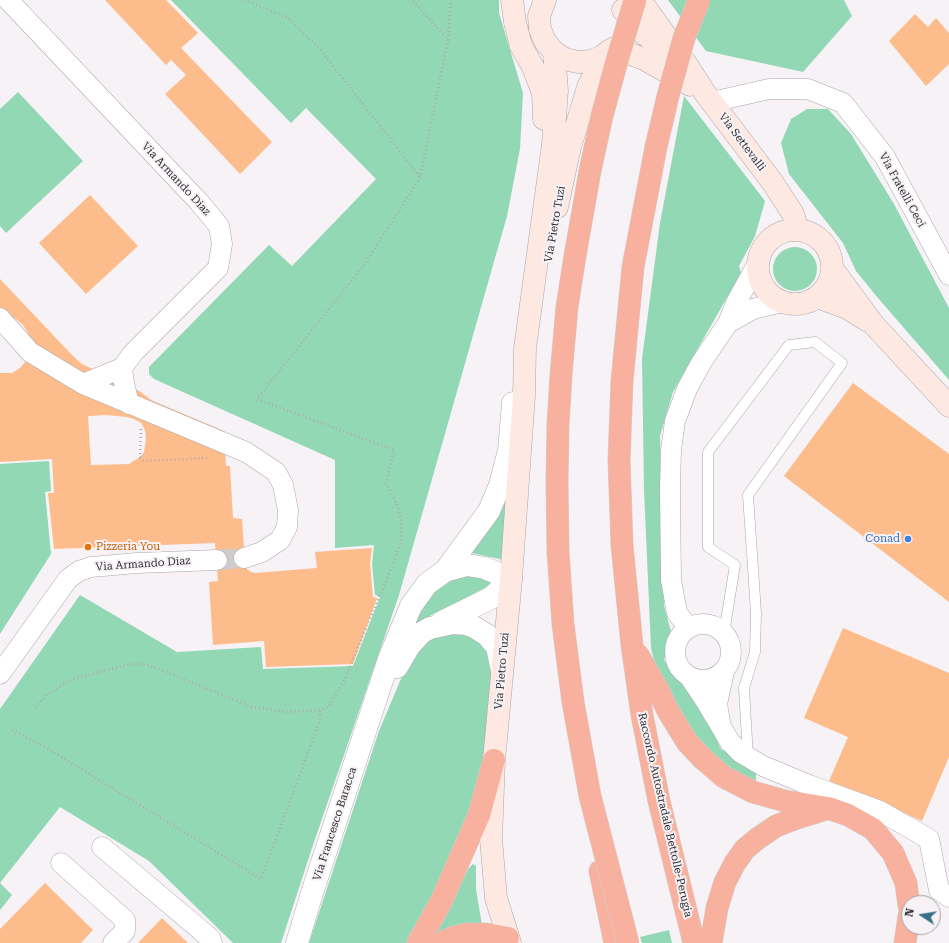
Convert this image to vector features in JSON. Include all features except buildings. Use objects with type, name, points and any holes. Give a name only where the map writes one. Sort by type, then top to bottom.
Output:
[{"type":"highway","name":"Raccordo Autostradale Bettolle-Perugia","points":[[694,943],[654,778],[642,715],[632,645],[622,545],[619,460],[622,381],[632,275],[656,147],[668,96],[684,38],[699,0]]},
{"type":"highway","points":[[615,943],[602,882],[590,796],[573,702],[563,624],[558,551],[557,482],[558,425],[567,307],[582,210],[602,116],[618,57],[629,3]]},
{"type":"highway","points":[[632,645],[668,711],[687,742],[702,759],[724,776],[753,792],[785,801],[828,808],[848,815],[873,829],[893,853],[906,883],[908,895]]},
{"type":"highway","points":[[418,943],[441,902],[479,815],[494,760]]},
{"type":"highway","points":[[590,796],[628,943]]},
{"type":"highway","points":[[711,943],[717,908],[725,882],[745,849],[757,838],[776,826],[828,808]]},
{"type":"highway","points":[[441,943],[454,937],[467,934],[486,934],[507,941]]},
{"type":"main road","points":[[512,0],[515,22],[521,46],[533,67],[543,93],[544,114],[540,232]]},
{"type":"main road","points":[[544,0],[539,16],[540,29],[545,41],[554,52],[565,59],[578,62],[591,61],[608,52]]},
{"type":"main road","name":"Via Pietro Tuzi","points":[[524,396],[539,350],[551,238],[570,147],[588,87],[608,52],[621,36],[629,3]]},
{"type":"main road","name":"Via Settevalli","points":[[629,3],[686,62],[709,98],[793,214],[798,230]]},
{"type":"main road","name":"Via Pietro Tuzi","points":[[507,941],[496,898],[491,839],[494,760],[511,579],[524,396],[525,348],[552,144],[557,91],[554,52]]},
{"type":"main road","name":"Via Settevalli","points":[[608,52],[644,59],[709,98]]},
{"type":"main road","points":[[773,237],[779,215],[778,192]]},
{"type":"main road","points":[[798,230],[819,238],[826,247],[832,268],[830,279],[825,289],[817,297],[809,302],[791,304],[782,302],[768,293],[763,287],[760,279],[758,263],[766,244],[773,237],[785,232],[798,230]]},
{"type":"main road","points":[[832,268],[874,325],[949,406]]},
{"type":"main road","points":[[817,297],[848,308],[874,325]]},
{"type":"street","name":"Via Armando Diaz","points":[[8,0],[193,196],[219,226],[222,244],[218,268],[133,353],[122,368]]},
{"type":"street","name":"Via Fratelli Ceci","points":[[709,98],[769,89],[808,89],[843,103],[885,157],[949,275]]},
{"type":"street","points":[[688,627],[677,613],[671,580],[670,489],[671,450],[675,421],[687,389],[701,363],[728,323],[740,295],[758,263]]},
{"type":"street","points":[[374,706],[389,659],[411,606],[427,584],[445,571],[489,511],[500,485],[509,450],[516,378],[535,268]]},
{"type":"street","points":[[728,323],[753,309],[782,302]]},
{"type":"street","points":[[0,318],[30,352],[83,384],[246,452],[276,472],[283,485],[288,510],[287,527],[280,540],[262,552],[244,558]]},
{"type":"street","points":[[83,384],[122,368],[129,404]]},
{"type":"street","name":"Via Armando Diaz","points":[[0,674],[68,579],[78,572],[91,567],[122,564],[217,560]]},
{"type":"street","points":[[374,706],[410,645],[421,633],[491,598],[511,579],[485,568],[467,566],[445,571]]},
{"type":"street","points":[[430,628],[453,623],[474,626],[487,635],[497,647],[502,673]]},
{"type":"street","points":[[705,623],[714,625],[724,633],[731,646],[731,655],[729,664],[724,671],[717,677],[707,680],[698,680],[681,670],[676,662],[674,652],[680,634],[688,627],[705,623]]},
{"type":"street","points":[[720,724],[717,704],[724,671]]},
{"type":"street","points":[[689,676],[706,700],[730,742],[741,753],[763,766],[880,811],[929,839],[940,890],[949,897]]},
{"type":"street","name":"Via Francesco Baracca","points":[[297,943],[374,706]]},
{"type":"street","points":[[102,847],[204,933],[212,943]]},
{"type":"street","points":[[61,863],[125,920],[124,931],[113,943]]},
{"type":"lane","points":[[724,633],[735,565],[708,547],[708,452],[788,345],[815,342],[842,363],[748,495],[756,613],[755,652],[744,688],[748,757]]},
{"type":"path","points":[[245,0],[288,18],[319,48],[420,178]]},
{"type":"path","points":[[412,0],[448,40]]},
{"type":"path","points":[[35,707],[48,694],[72,679],[131,664],[146,664],[252,707],[287,712],[320,710],[328,707],[344,681],[393,564],[400,541],[402,522],[397,504],[386,483],[394,450],[257,399],[364,265],[420,178],[448,40],[451,0]]},
{"type":"path","points":[[141,423],[140,457],[144,461],[211,458]]},
{"type":"path","points":[[12,730],[45,747],[261,878],[320,720],[320,710]]},
{"type":"green space","points":[[171,0],[499,0],[499,13],[523,93],[520,149],[507,216],[399,595],[281,943],[233,943],[149,861],[60,807],[0,883],[0,709],[80,595],[177,652],[261,647],[263,669],[353,666],[380,597],[375,595],[372,564],[374,545],[335,548],[335,460],[154,379],[149,374],[149,367],[269,245],[292,266],[376,179],[306,108],[291,123]]},
{"type":"green space","points":[[668,0],[844,0],[852,16],[803,72],[706,51]]},
{"type":"green space","points":[[18,92],[83,161],[6,233],[0,226],[0,109]]},
{"type":"green space","points":[[684,96],[765,201],[755,236],[739,266],[741,273],[673,392],[660,436],[664,606],[671,632],[664,660],[705,715],[721,749],[756,770],[756,783],[716,762],[679,714],[658,677],[651,648],[644,490],[642,359],[660,223]]},
{"type":"green space","points":[[807,109],[828,109],[851,134],[894,204],[949,308],[949,380],[856,271],[843,243],[789,174],[781,143],[791,119]]},
{"type":"green space","points":[[791,247],[799,247],[811,253],[817,265],[817,273],[811,285],[799,291],[791,291],[779,285],[773,273],[773,265],[779,253]]},
{"type":"green space","points":[[49,461],[51,491],[45,492],[51,554],[0,634],[0,464]]},
{"type":"green space","points":[[507,487],[505,562],[500,559],[471,553]]},
{"type":"green space","points":[[461,573],[491,581],[490,585],[433,614],[420,623],[405,629],[426,593]]},
{"type":"green space","points":[[463,632],[480,643],[485,649],[491,664],[483,770],[475,800],[411,943],[309,943],[379,731],[411,655],[424,640]]},
{"type":"green space","points":[[473,864],[476,866],[476,889],[482,925],[437,936],[436,931],[445,917],[468,869]]},
{"type":"green space","points":[[0,883],[12,895],[0,910]]},
{"type":"green space","points":[[669,930],[672,943],[642,943],[640,937]]},
{"type":"tunnel","points":[[217,560],[244,558]]},
{"type":"place","name":"Conad","points":[[908,539]]},
{"type":"place","name":"Pizzeria You","points":[[88,547]]}]
